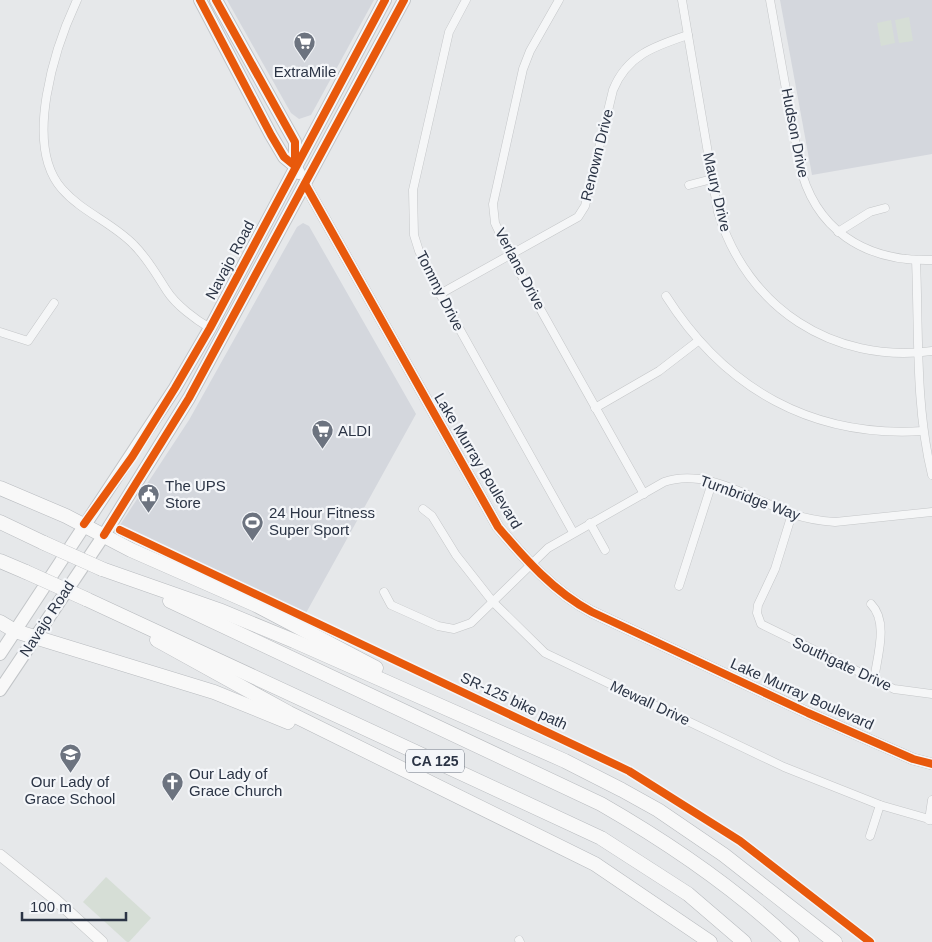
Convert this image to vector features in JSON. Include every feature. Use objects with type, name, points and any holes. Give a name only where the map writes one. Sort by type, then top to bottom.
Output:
[{"type":"highway","points":[[0,488],[84,524],[131,550],[256,605],[489,728]]},
{"type":"highway","name":"CA 125","points":[[0,522],[601,804],[646,830],[705,870],[792,942]]},
{"type":"highway","name":"CA 125","points":[[0,560],[601,838],[688,894],[744,942]]},
{"type":"highway","points":[[102,569],[228,614],[565,761],[658,810],[724,855],[779,896],[835,942]]},
{"type":"highway","points":[[108,610],[179,654],[289,713],[595,864],[710,942]]},
{"type":"highway","points":[[0,622],[15,632],[214,692],[409,772]]},
{"type":"highway","points":[[779,896],[824,942]]},
{"type":"main road","name":"Lake Murray Boulevard","points":[[200,0],[271,135],[284,157],[295,166],[498,527],[532,565],[574,603],[592,612],[808,713],[913,759],[932,764]]},
{"type":"main road","name":"Lake Murray Boulevard","points":[[216,0],[295,142],[295,166]]},
{"type":"main road","name":"Navajo Road","points":[[0,654],[84,524],[138,448],[210,328],[385,0]]},
{"type":"main road","points":[[386,32],[387,22],[399,0]]},
{"type":"main road","name":"Navajo Road","points":[[0,690],[104,535],[189,398],[404,0]]},
{"type":"main road","points":[[224,334],[224,318],[241,283],[249,254]]},
{"type":"main road","points":[[189,398],[193,375],[215,337],[210,328]]},
{"type":"main road","points":[[0,855],[56,900],[102,942]]},
{"type":"street","points":[[77,0],[63,29],[50,72],[43,123],[46,155],[53,177],[74,200],[127,238],[156,271],[168,292],[200,322],[210,328]]},
{"type":"street","name":"Tommy Drive","points":[[466,0],[449,32],[413,190],[414,235],[418,251],[440,294],[573,532]]},
{"type":"street","name":"Verlane Drive","points":[[559,0],[530,51],[523,69],[496,187],[494,218],[510,255],[644,494]]},
{"type":"street","name":"Maury Drive","points":[[682,0],[718,212],[733,250],[757,286],[785,313],[806,328],[849,347],[868,351],[919,353],[932,351]]},
{"type":"street","name":"Hudson Drive","points":[[770,0],[801,172],[813,202],[838,232],[878,254],[916,260],[932,260]]},
{"type":"street","name":"Renown Drive","points":[[440,294],[571,223],[581,214],[585,206],[613,90],[620,75],[642,52],[688,36]]},
{"type":"street","points":[[689,184],[712,179]]},
{"type":"street","points":[[838,232],[870,212],[885,208]]},
{"type":"street","points":[[916,260],[919,392],[923,431],[932,475]]},
{"type":"street","points":[[666,296],[698,341],[747,384],[796,412],[830,424],[860,430],[891,432],[923,431]]},
{"type":"street","points":[[0,332],[28,341],[54,303]]},
{"type":"street","points":[[595,408],[659,371],[698,341]]},
{"type":"street","name":"Turnbridge Way","points":[[384,592],[390,605],[438,626],[454,629],[471,623],[548,548],[573,532],[664,482],[677,478],[699,478],[792,514],[835,522],[932,512]]},
{"type":"street","points":[[679,586],[712,482]]},
{"type":"street","name":"Mewall Drive","points":[[424,509],[432,516],[456,555],[493,602],[545,653],[784,767],[880,805],[931,820]]},
{"type":"street","name":"Southgate Drive","points":[[792,514],[774,569],[758,606],[758,618],[767,628],[894,689],[932,694]]},
{"type":"street","points":[[590,524],[605,550]]},
{"type":"street","points":[[871,604],[877,610],[881,626],[874,680]]},
{"type":"street","points":[[931,820],[932,800]]},
{"type":"street","points":[[870,836],[880,805]]},
{"type":"shaded area","points":[[227,0],[374,0],[311,115],[299,119],[291,113]]},
{"type":"shaded area","points":[[780,0],[932,0],[932,154],[812,175]]},
{"type":"shaded area","points":[[909,17],[913,41],[899,43],[895,20]]},
{"type":"shaded area","points":[[891,20],[895,43],[881,46],[877,23]]},
{"type":"shaded area","points":[[303,223],[309,226],[416,414],[306,613],[120,525],[189,420],[297,227]]},
{"type":"shaded area","points":[[106,877],[151,918],[129,942],[83,902]]},
{"type":"cycle path","points":[[200,0],[271,135],[284,157],[295,166]]},
{"type":"cycle path","points":[[216,0],[295,142],[295,164]]},
{"type":"cycle path","points":[[84,524],[132,457],[210,328],[385,0]]},
{"type":"cycle path","points":[[104,535],[189,398],[404,0]]},
{"type":"cycle path","points":[[305,184],[498,527],[541,574],[565,595],[592,612],[808,713],[913,759],[932,764]]},
{"type":"cycle path","name":"SR-125 bike path","points":[[120,530],[629,771],[740,841],[870,942]]},
{"type":"place","name":"ExtraMile","points":[[305,62]]},
{"type":"place","name":"ALDI","points":[[322,450]]},
{"type":"place","name":"The UPS Store","points":[[149,514]]},
{"type":"place","name":"24 Hour Fitness Super Sport","points":[[253,541]]},
{"type":"place","name":"Our Lady of Grace School","points":[[70,773]]},
{"type":"place","name":"Our Lady of Grace Church","points":[[173,802]]}]
